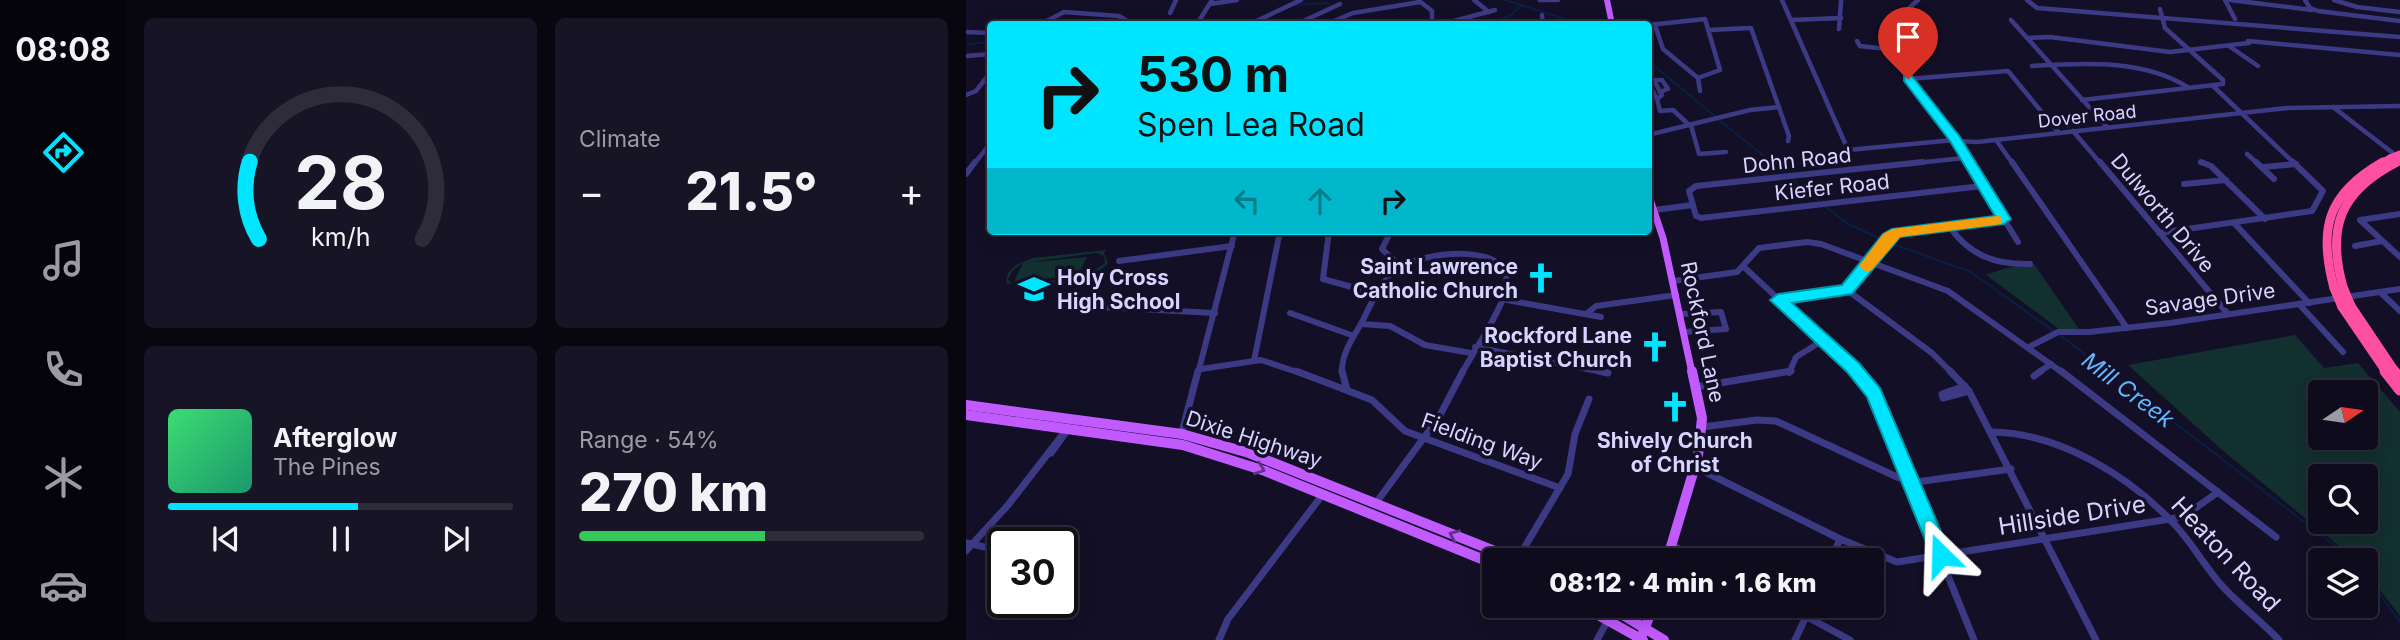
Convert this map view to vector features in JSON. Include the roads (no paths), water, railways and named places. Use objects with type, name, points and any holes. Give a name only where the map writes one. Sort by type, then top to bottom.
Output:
[{"type":"highway","points":[[2397,159],[2362,184],[2342,210],[2334,244],[2339,288],[2346,307],[2367,348],[2400,390]]},
{"type":"highway","points":[[2346,307],[2400,379]]},
{"type":"main road","points":[[1606,0],[1611,21]]},
{"type":"main road","name":"Rockford Lane","points":[[1652,205],[1676,295],[1702,427],[1695,467],[1671,548]]},
{"type":"main road","name":"Dixie Highway","points":[[966,405],[1095,422],[1249,453],[1487,548]]},
{"type":"main road","name":"Dixie Highway","points":[[966,415],[1180,439],[1323,494],[1482,560]]},
{"type":"main road","points":[[1069,428],[1079,422],[1095,422]]},
{"type":"main road","points":[[1323,494],[1329,489],[1348,497],[1356,495]]},
{"type":"main road","points":[[1360,509],[1376,503]]},
{"type":"main road","points":[[1604,618],[1643,636],[1664,640]]},
{"type":"main road","points":[[1622,618],[1643,636]]},
{"type":"main road","points":[[1643,636],[1649,618]]},
{"type":"street","points":[[1170,13],[1176,0]]},
{"type":"street","points":[[1199,21],[1211,2],[1237,0]]},
{"type":"street","points":[[1256,21],[1301,0]]},
{"type":"street","points":[[1474,0],[1489,12]]},
{"type":"street","points":[[1540,0],[1558,0]]},
{"type":"street","points":[[1782,0],[1791,20],[1841,18]]},
{"type":"street","points":[[1918,0],[1887,29],[1884,41],[1887,49],[1954,140],[2018,242]]},
{"type":"street","points":[[2026,0],[2032,6],[2400,37]]},
{"type":"street","points":[[2235,19],[2227,0],[2399,20]]},
{"type":"street","points":[[2305,0],[2314,10]]},
{"type":"street","points":[[2334,0],[2353,6],[2400,12]]},
{"type":"street","points":[[1335,21],[1350,14],[1419,1],[1433,12],[1432,21]]},
{"type":"street","points":[[1839,29],[1841,1]]},
{"type":"street","points":[[1303,21],[1340,4]]},
{"type":"street","points":[[1385,8],[1387,16]]},
{"type":"street","points":[[2082,100],[2224,83],[2165,28],[2160,9]]},
{"type":"street","points":[[1454,21],[1495,10]]},
{"type":"street","points":[[1047,21],[1062,13],[1118,16],[1127,21]]},
{"type":"street","points":[[1542,15],[1543,21]]},
{"type":"street","points":[[1652,24],[1705,19],[1720,70],[1698,78]]},
{"type":"street","points":[[2254,19],[2258,26]]},
{"type":"street","name":"Dover Road","points":[[1791,20],[1848,150],[1954,140],[1996,140],[2242,112],[2400,106]]},
{"type":"street","points":[[2011,20],[2107,127]]},
{"type":"street","points":[[2294,22],[2299,29]]},
{"type":"street","points":[[1655,24],[1663,49],[1698,78],[1700,91]]},
{"type":"street","points":[[1708,30],[1751,28],[1790,139],[1788,141]]},
{"type":"street","points":[[2077,32],[2078,40]]},
{"type":"street","points":[[967,33],[987,33]]},
{"type":"street","points":[[2028,38],[2078,40],[2166,52],[2248,42],[2400,55]]},
{"type":"street","points":[[2122,38],[2123,46]]},
{"type":"street","points":[[1857,41],[1860,46],[1887,49]]},
{"type":"street","points":[[2229,46],[2258,66]]},
{"type":"street","points":[[966,56],[987,54]]},
{"type":"street","points":[[2032,66],[2083,63],[2168,75],[2189,89]]},
{"type":"street","points":[[1908,79],[2008,71],[2059,133]]},
{"type":"street","points":[[966,95],[974,92],[987,77]]},
{"type":"street","points":[[2159,233],[2310,212],[2323,189],[2213,86]]},
{"type":"street","points":[[1652,90],[1662,113],[1673,110],[1690,125],[1699,153],[1726,152]]},
{"type":"street","points":[[1657,99],[1662,95],[1660,92]]},
{"type":"street","points":[[1652,134],[1750,110],[1779,107]]},
{"type":"street","points":[[2333,107],[2397,159]]},
{"type":"street","name":"Dulworth Drive","points":[[2073,131],[2228,314]]},
{"type":"street","points":[[1996,140],[2127,328]]},
{"type":"street","points":[[966,174],[987,148]]},
{"type":"street","points":[[2247,153],[2274,179]]},
{"type":"street","name":"Dohn Road","points":[[1693,205],[1689,191],[1696,186],[1964,158]]},
{"type":"street","points":[[2200,162],[2209,164],[2265,219]]},
{"type":"street","points":[[966,164],[974,164]]},
{"type":"street","points":[[2264,167],[2296,164]]},
{"type":"street","points":[[2184,184],[2225,180]]},
{"type":"street","name":"Kiefer Road","points":[[1693,205],[1697,217],[1703,218],[1982,186]]},
{"type":"street","points":[[1654,210],[1693,205]]},
{"type":"street","points":[[2399,255],[2360,221],[2400,214]]},
{"type":"street","points":[[1778,300],[1847,290],[1894,234],[2004,219]]},
{"type":"street","points":[[2234,223],[2309,303]]},
{"type":"street","points":[[1949,226],[1963,246],[1996,264],[2030,264]]},
{"type":"street","points":[[1180,439],[1234,235]]},
{"type":"street","points":[[1254,361],[1279,235]]},
{"type":"street","points":[[1328,235],[1323,279],[1377,294]]},
{"type":"street","points":[[1388,235],[1382,249],[1401,267]]},
{"type":"street","points":[[2355,246],[2382,241]]},
{"type":"street","points":[[1672,281],[1733,273],[1744,267],[1756,249],[1807,242],[1821,244],[1948,291],[2051,364],[2276,537]]},
{"type":"street","points":[[1119,261],[1232,246]]},
{"type":"street","points":[[1347,390],[1342,367],[1354,336],[1387,279],[1401,267],[1432,254],[1458,252],[1478,255],[1492,261],[1504,273],[1506,287],[1473,350],[1424,438],[1376,503]]},
{"type":"street","points":[[1744,267],[1859,373],[1874,393],[1975,640]]},
{"type":"street","name":"Savage Drive","points":[[2029,348],[2052,333],[2127,328],[2400,289]]},
{"type":"street","points":[[1847,290],[1932,353],[1967,389],[1992,432],[2096,640]]},
{"type":"street","points":[[2380,292],[2400,311]]},
{"type":"street","points":[[1586,314],[1596,306],[1676,295]]},
{"type":"street","points":[[1501,299],[1601,317]]},
{"type":"street","points":[[2299,304],[2343,352]]},
{"type":"street","points":[[1100,307],[1215,313]]},
{"type":"street","points":[[1680,314],[1721,312],[1726,329],[1684,332]]},
{"type":"street","points":[[1290,313],[1354,336]]},
{"type":"street","points":[[1361,324],[1390,326],[1425,345],[1473,350],[1608,373]]},
{"type":"street","points":[[1696,387],[1790,373],[1796,357],[1822,341]]},
{"type":"street","name":"Fielding Way","points":[[1200,369],[1254,361],[1271,362],[1377,403],[1396,425],[1424,438],[1560,488]]},
{"type":"street","points":[[2034,376],[2051,364]]},
{"type":"street","points":[[1524,548],[1571,465],[1575,434],[1589,399]]},
{"type":"street","points":[[1702,427],[1772,420],[1910,480],[2011,469]]},
{"type":"street","points":[[968,546],[1069,428]]},
{"type":"street","name":"Heaton Road","points":[[1992,432],[2024,432],[2125,482],[2169,519],[2224,587],[2278,640]]},
{"type":"street","name":"Hillside Drive","points":[[1695,467],[1840,539],[1897,562],[2169,519],[2189,514],[2218,492]]},
{"type":"street","points":[[1222,639],[1234,611],[1323,494]]},
{"type":"street","points":[[1836,548],[1840,539]]},
{"type":"street","points":[[1672,545],[1678,548]]},
{"type":"street","points":[[968,546],[987,549]]},
{"type":"street","points":[[1795,640],[1805,618]]},
{"type":"street","points":[[1810,618],[1850,640]]},
{"type":"street","points":[[1597,640],[1608,620]]},
{"type":"waterway","name":"Mill Creek","points":[[1505,0],[1522,5]]},
{"type":"waterway","points":[[1294,5],[1328,3]]},
{"type":"waterway","points":[[1496,21],[1510,16],[1522,5]]},
{"type":"waterway","name":"Mill Creek","points":[[1522,5],[1572,21]]},
{"type":"waterway","points":[[970,44],[987,42]]},
{"type":"waterway","name":"Mill Creek","points":[[1652,64],[1715,116]]},
{"type":"waterway","name":"Mill Creek","points":[[1719,120],[1785,173]]},
{"type":"waterway","name":"Mill Creek","points":[[1792,179],[1819,201]]},
{"type":"waterway","name":"Mill Creek","points":[[1826,207],[1848,224],[1881,239]]},
{"type":"waterway","name":"Mill Creek","points":[[1890,243],[1971,272],[2055,332]]},
{"type":"waterway","name":"Mill Creek","points":[[2060,335],[2338,548]]},
{"type":"waterway","name":"Mill Creek","points":[[2378,592],[2400,622]]},
{"type":"place","name":"Saint Lawrence Catholic Church","points":[[1541,278]]},
{"type":"place","name":"Holy Cross High School","points":[[1034,289]]},
{"type":"place","name":"Rockford Lane Baptist Church","points":[[1655,347]]},
{"type":"place","name":"Shively Church of Christ","points":[[1675,407]]}]
